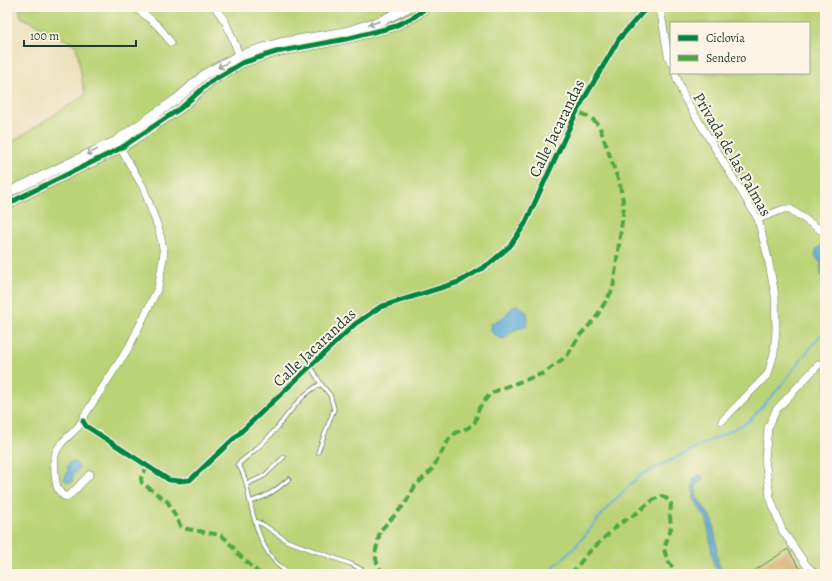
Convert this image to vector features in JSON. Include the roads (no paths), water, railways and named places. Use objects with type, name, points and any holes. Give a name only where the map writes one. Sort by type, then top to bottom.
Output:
[{"type":"street","points":[[134,7],[152,19],[171,43]]},
{"type":"street","points":[[215,7],[226,23],[241,59]]},
{"type":"street","points":[[7,193],[116,141],[177,99],[205,74],[280,43],[346,32],[383,20],[409,7]]},
{"type":"street","points":[[7,206],[17,199],[122,148],[181,108],[210,82],[241,59],[346,39],[393,27],[414,17],[427,7]]},
{"type":"street","name":"Calle Jacarandas","points":[[83,421],[86,426],[169,480],[190,480],[355,324],[380,306],[460,282],[489,264],[510,246],[525,224],[578,109],[620,39],[647,7]]},
{"type":"street","points":[[660,7],[670,61]]},
{"type":"street","name":"Privada de las Palmas","points":[[675,74],[684,97],[758,219],[768,258],[775,295],[776,329],[774,353],[768,374],[722,421]]},
{"type":"street","points":[[90,474],[72,493],[66,497],[60,493],[56,483],[55,456],[60,444],[83,421],[84,416],[129,348],[158,288],[164,254],[159,230],[142,187],[122,148],[116,141]]},
{"type":"street","points":[[758,219],[784,209],[790,209],[825,233]]},
{"type":"street","points":[[816,574],[807,566],[782,530],[770,497],[765,459],[768,428],[776,410],[819,364]]},
{"type":"lane","points":[[311,367],[321,384],[330,395],[334,409],[318,452]]},
{"type":"lane","points":[[290,574],[283,570],[268,553],[258,532],[247,484],[244,474],[238,464],[267,439],[278,427],[293,406],[315,387],[321,384]]},
{"type":"lane","points":[[247,484],[264,476],[284,457]]},
{"type":"lane","points":[[250,502],[274,492],[289,479]]},
{"type":"lane","points":[[255,521],[264,525],[287,541],[351,564],[370,574]]},
{"type":"water","points":[[825,245],[825,278],[821,275],[821,263],[815,256],[817,248]]},
{"type":"water","points":[[517,305],[527,313],[527,326],[514,330],[504,339],[495,336],[490,329],[492,323],[504,317],[513,306]]},
{"type":"water","points":[[70,462],[75,462],[79,468],[73,475],[72,482],[67,482],[64,479],[68,471],[68,464]]},
{"type":"water","points":[[699,474],[702,475],[703,479],[696,485],[696,496],[712,519],[719,566],[726,574],[721,574],[714,566],[707,519],[693,499],[693,483]]},
{"type":"waterway","points":[[546,574],[576,546],[609,506],[639,476],[748,422],[780,387],[817,339],[825,332]]}]
